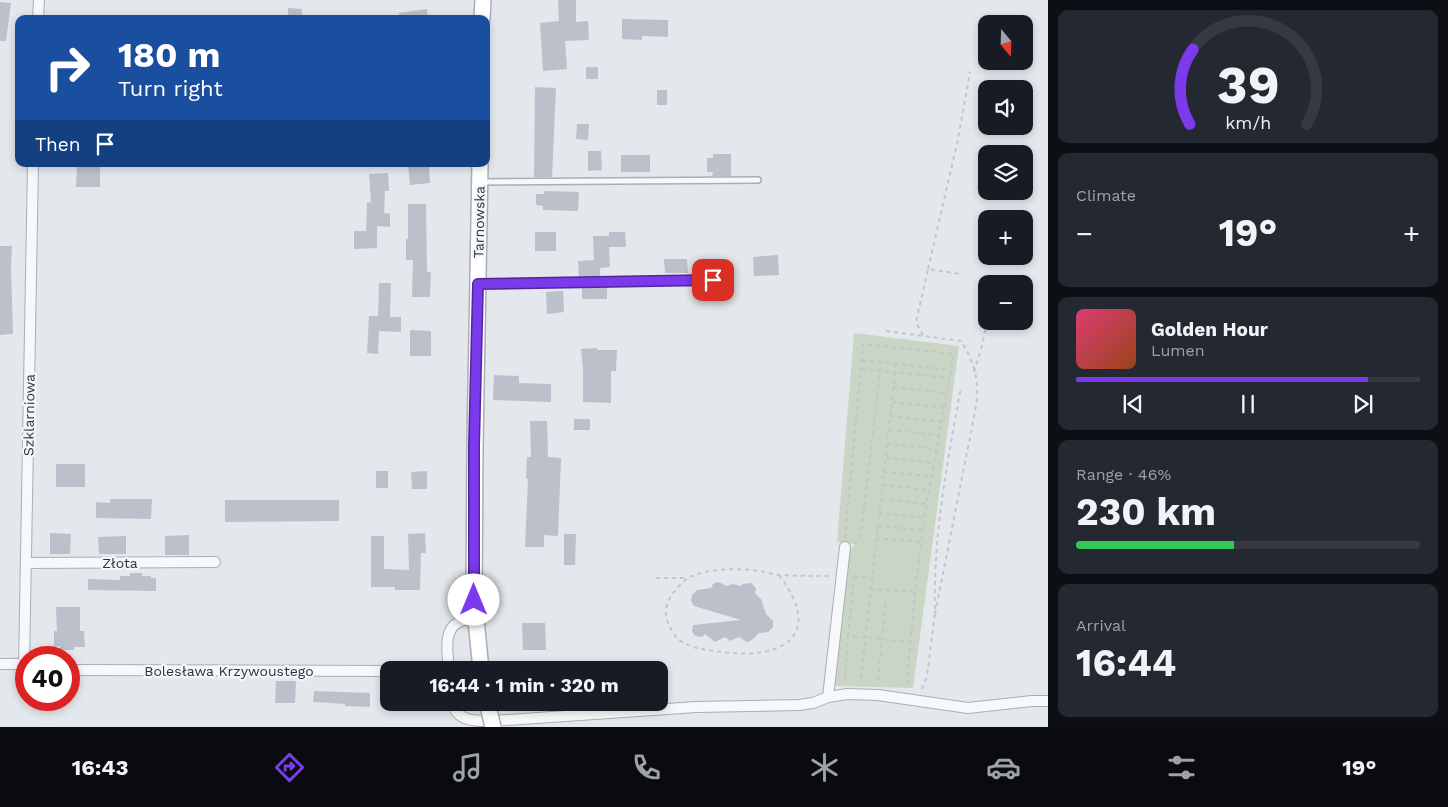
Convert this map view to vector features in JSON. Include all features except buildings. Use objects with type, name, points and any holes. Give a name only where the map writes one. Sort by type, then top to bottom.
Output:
[{"type":"street","points":[[38,15],[39,0]]},
{"type":"street","points":[[482,15],[483,0]]},
{"type":"street","name":"Szklarniowa","points":[[25,646],[33,167]]},
{"type":"street","name":"Tarnowska","points":[[480,167],[474,446],[475,618],[480,661]]},
{"type":"street","points":[[828,697],[844,576],[843,560],[845,545]]},
{"type":"street","name":"Złota","points":[[26,563],[214,562]]},
{"type":"street","points":[[448,661],[447,637],[453,626],[461,620],[475,618]]},
{"type":"street","points":[[0,664],[15,664]]},
{"type":"street","name":"Bolesława Krzywoustego","points":[[80,670],[380,671]]},
{"type":"street","points":[[668,709],[800,705],[828,697],[848,694],[878,695],[968,708],[1048,701]]},
{"type":"street","points":[[456,711],[469,721],[638,711]]},
{"type":"street","points":[[489,711],[493,727]]},
{"type":"lane","points":[[480,182],[758,180]]},
{"type":"lane","points":[[478,284],[713,280]]},
{"type":"path","points":[[923,335],[916,322],[956,144],[970,72]]},
{"type":"path","points":[[928,269],[961,274]]},
{"type":"path","points":[[974,372],[985,330]]},
{"type":"path","points":[[886,331],[961,341],[966,348],[977,387],[975,412],[935,614],[924,687],[918,695],[911,699]]},
{"type":"path","points":[[845,545],[863,344],[954,354],[920,542],[907,680],[909,688]]},
{"type":"path","points":[[861,360],[952,370]]},
{"type":"path","points":[[843,560],[861,534],[881,362]]},
{"type":"path","points":[[861,678],[896,364]]},
{"type":"path","points":[[860,369],[950,378]]},
{"type":"path","points":[[893,387],[947,393]]},
{"type":"path","points":[[935,614],[934,578],[939,522],[961,387]]},
{"type":"path","points":[[892,402],[944,408]]},
{"type":"path","points":[[890,416],[942,422]]},
{"type":"path","points":[[889,430],[939,436]]},
{"type":"path","points":[[887,444],[936,449]]},
{"type":"path","points":[[886,458],[934,463]]},
{"type":"path","points":[[884,472],[931,476]]},
{"type":"path","points":[[882,485],[929,490]]},
{"type":"path","points":[[881,499],[926,504]]},
{"type":"path","points":[[879,513],[924,518]]},
{"type":"path","points":[[878,526],[922,530]]},
{"type":"path","points":[[876,538],[920,542]]},
{"type":"path","points":[[656,578],[688,578],[708,572],[730,569],[780,575],[872,577]]},
{"type":"path","points":[[688,578],[668,600],[665,617],[670,628],[678,639],[689,646],[731,653],[772,651],[793,639],[798,630],[797,608],[792,592],[780,575]]},
{"type":"path","points":[[844,679],[854,576]]},
{"type":"path","points":[[870,589],[915,592]]},
{"type":"path","points":[[878,680],[886,599]]},
{"type":"path","points":[[848,636],[911,642]]},
{"type":"green space","points":[[854,333],[959,346],[913,688],[835,686],[849,553],[855,544],[837,542]]},
{"type":"route","points":[[474,600],[474,446],[478,284],[713,280]]}]
